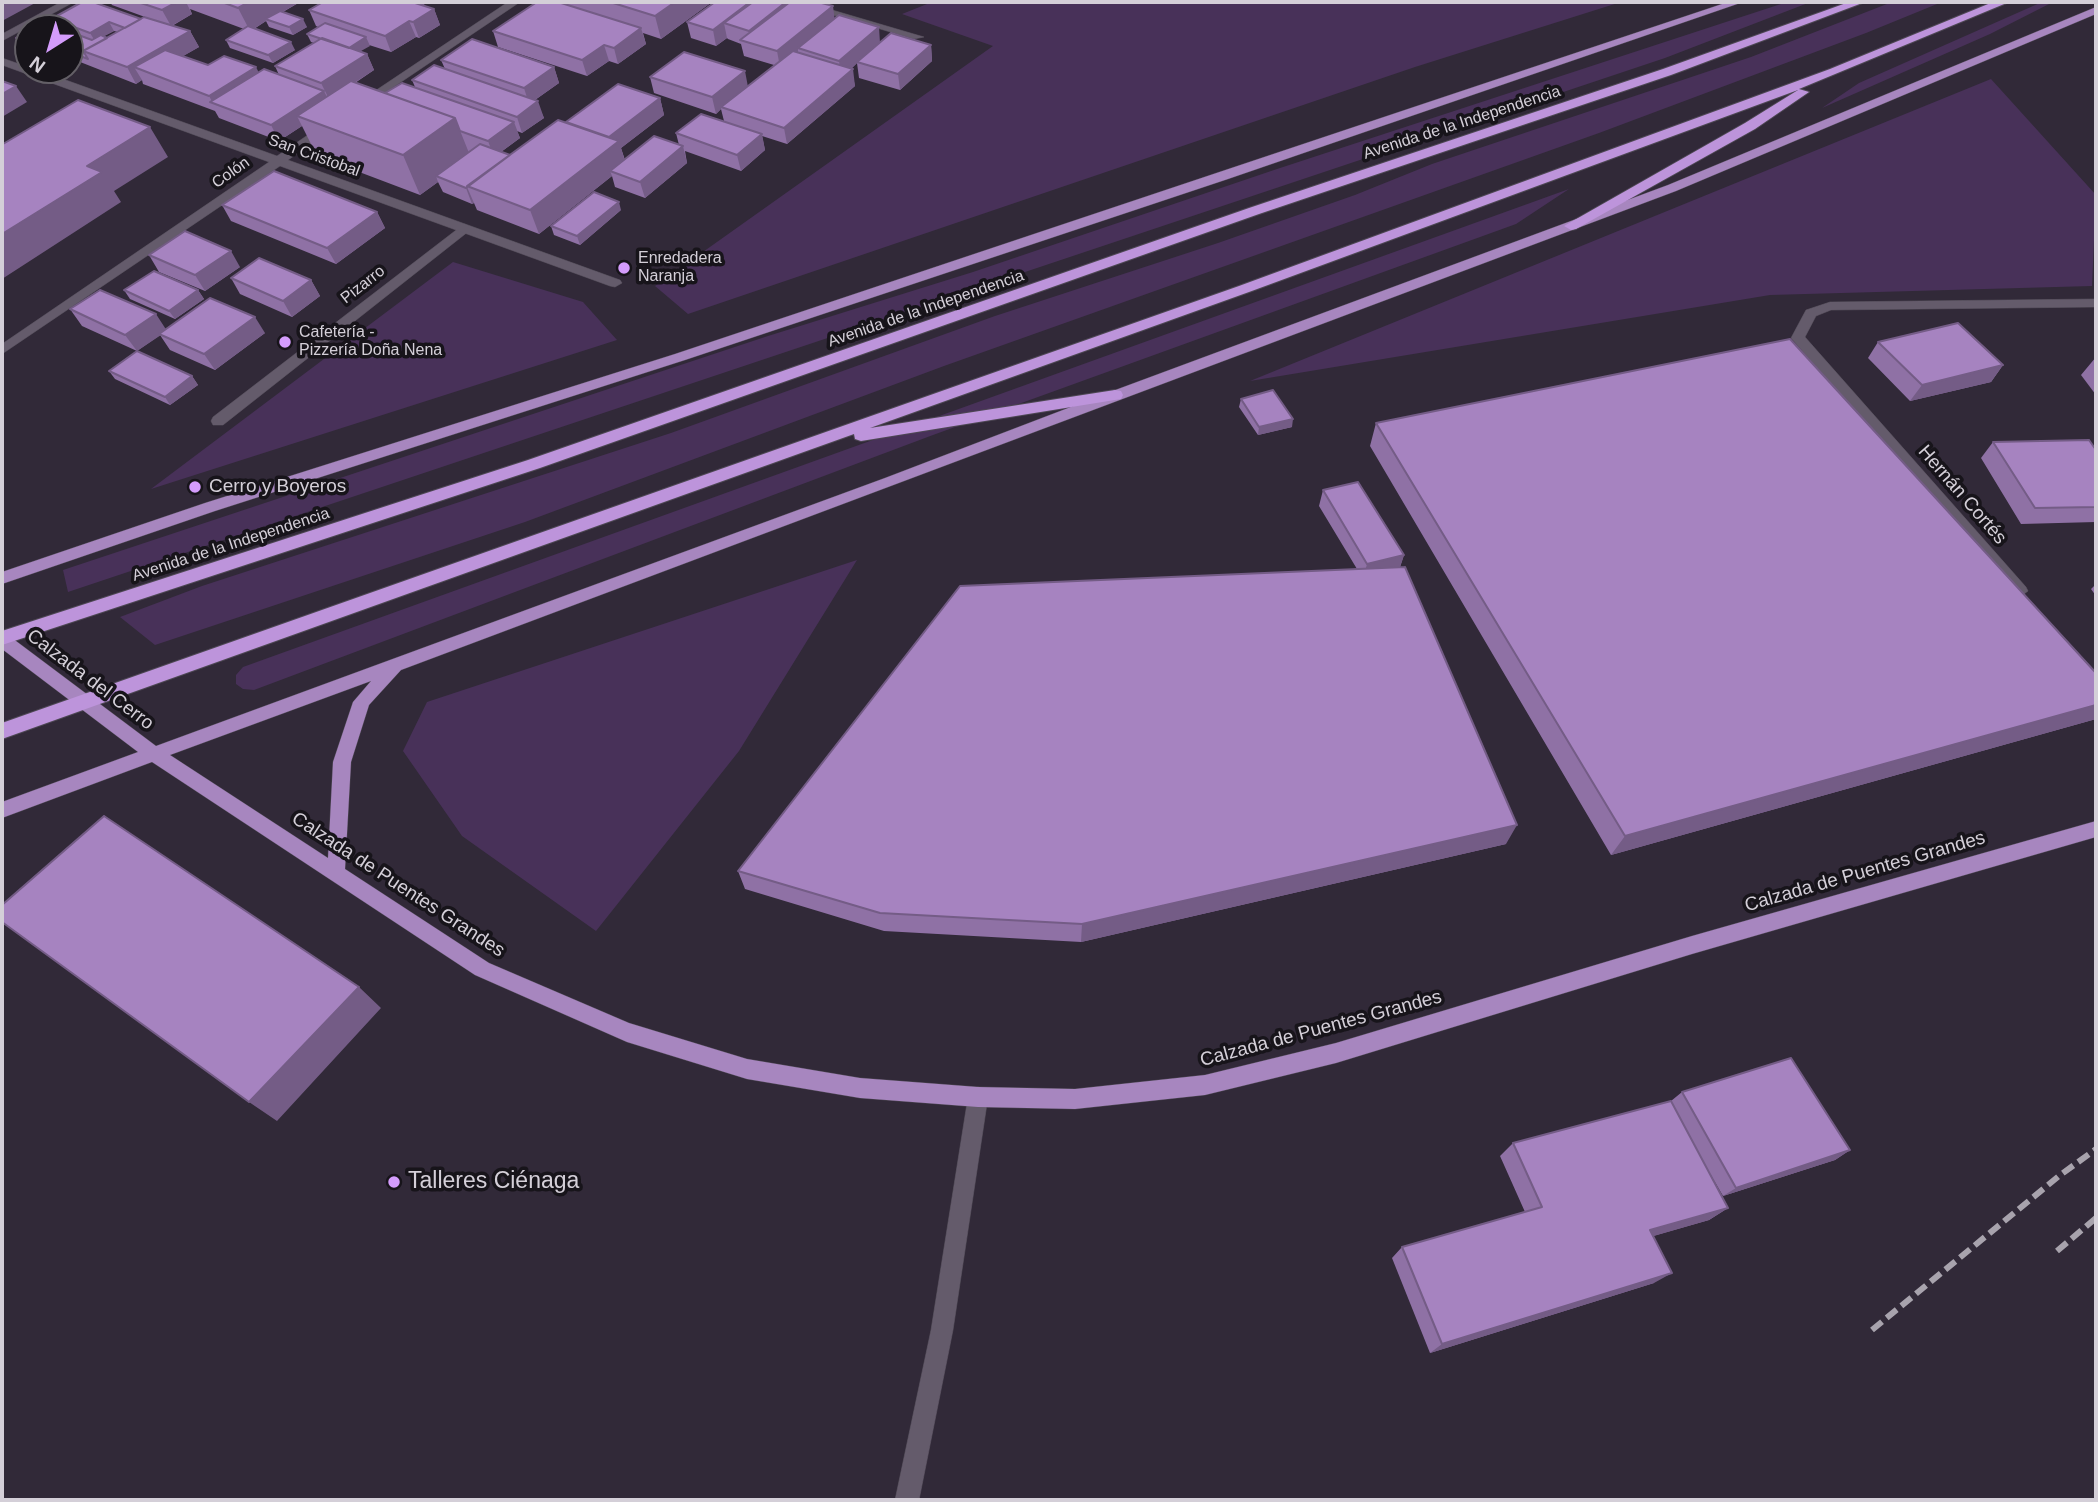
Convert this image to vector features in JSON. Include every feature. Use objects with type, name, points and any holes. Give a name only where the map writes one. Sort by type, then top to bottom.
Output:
[{"type":"highway","name":"Avenida de la Independencia","points":[[2,639],[534,464],[1267,207],[1655,77],[1859,2]]},
{"type":"highway","points":[[2,731],[1257,284],[1834,72],[2003,2]]},
{"type":"highway","points":[[1571,226],[1750,126],[1834,72]]},
{"type":"highway","points":[[815,442],[1115,395]]},
{"type":"main road","points":[[2,578],[209,507],[906,282],[1738,2]]},
{"type":"main road","points":[[2,810],[890,482],[1115,395],[1684,183],[2096,10]]},
{"type":"main road","name":"Calzada del Cerro","points":[[2,639],[153,754]]},
{"type":"main road","points":[[336,873],[342,762],[362,702],[396,664]]},
{"type":"main road","name":"Calzada de Puentes Grandes","points":[[153,754],[482,969],[627,1032],[747,1069],[860,1088],[978,1097],[1075,1099],[1205,1085],[1336,1053],[1692,945],[2096,829]]},
{"type":"street","points":[[2,38],[69,2]]},
{"type":"street","name":"Colón","points":[[2,350],[515,2]]},
{"type":"street","points":[[794,2],[918,37]]},
{"type":"street","name":"San Cristobal","points":[[2,61],[615,283]]},
{"type":"street","name":"Pizarro","points":[[218,421],[464,228]]},
{"type":"street","name":"Hernán Cortés","points":[[2033,606],[1798,338],[1811,313],[1830,306],[2096,303]]},
{"type":"street","points":[[907,1500],[942,1329],[978,1097]]},
{"type":"shaded area","points":[[932,2],[1621,2],[1415,67],[688,314],[655,286],[993,46],[902,14]]},
{"type":"shaded area","points":[[1787,2],[1808,3],[1665,58],[68,592],[63,570]]},
{"type":"shaded area","points":[[1892,2],[1942,2],[1599,133],[944,366],[525,522],[155,645],[120,617],[202,586],[671,433],[995,316],[1218,243],[1355,195],[1432,164],[1751,57]]},
{"type":"shaded area","points":[[2042,2],[2053,2],[1990,34],[1822,108],[1859,83]]},
{"type":"shaded area","points":[[1991,79],[2096,195],[2092,286],[1770,295],[1250,381]]},
{"type":"shaded area","points":[[1569,189],[1516,224],[933,435],[254,690],[243,689],[236,684],[236,675],[243,667]]},
{"type":"shaded area","points":[[453,262],[583,302],[617,340],[151,489]]},
{"type":"shaded area","points":[[857,560],[739,751],[596,931],[462,836],[403,751],[427,702]]},
{"type":"building","points":[[82,2],[93,2],[141,19],[125,28],[109,22],[90,33],[84,31],[84,14],[60,14]]},
{"type":"building","points":[[138,2],[177,2],[162,10]]},
{"type":"building","points":[[222,2],[249,2],[238,8]]},
{"type":"building","points":[[323,2],[412,2],[434,9],[385,36],[309,10]]},
{"type":"building","points":[[537,2],[558,2],[641,28],[614,48],[604,45],[582,60],[493,31]]},
{"type":"building","points":[[610,2],[675,2],[655,16]]},
{"type":"building","points":[[715,2],[750,2],[713,30],[687,22]]},
{"type":"building","points":[[753,2],[786,2],[749,31],[724,23]]},
{"type":"building","points":[[790,2],[818,2],[833,6],[777,51],[740,40]]},
{"type":"building","points":[[280,11],[303,19],[289,27],[265,19]]},
{"type":"building","points":[[839,15],[879,27],[839,61],[798,48]]},
{"type":"building","points":[[144,17],[190,31],[127,67],[84,50]]},
{"type":"building","points":[[325,23],[366,37],[349,48],[307,34]]},
{"type":"building","points":[[248,26],[291,42],[268,55],[226,40]]},
{"type":"building","points":[[891,33],[931,45],[898,74],[857,62]]},
{"type":"building","points":[[101,35],[107,38],[84,50],[84,37],[92,40]]},
{"type":"building","points":[[322,38],[367,54],[321,83],[275,66]]},
{"type":"building","points":[[472,39],[554,67],[524,88],[441,60]]},
{"type":"building","points":[[165,50],[208,65],[224,56],[256,67],[209,96],[134,67]]},
{"type":"building","points":[[793,51],[853,69],[784,128],[721,107]]},
{"type":"building","points":[[684,52],[745,71],[712,97],[650,77]]},
{"type":"building","points":[[434,65],[538,101],[517,117],[412,80]]},
{"type":"building","points":[[264,69],[324,91],[271,125],[210,102]]},
{"type":"building","points":[[2,81],[16,86],[2,94]]},
{"type":"building","points":[[351,81],[455,118],[403,155],[297,116]]},
{"type":"building","points":[[402,83],[514,122],[488,141],[460,131],[455,118],[385,93]]},
{"type":"building","points":[[618,84],[660,98],[609,137],[566,122]]},
{"type":"building","points":[[78,100],[150,127],[87,166],[102,172],[2,234],[2,143]]},
{"type":"building","points":[[701,114],[762,134],[737,155],[676,133]]},
{"type":"building","points":[[558,120],[619,141],[530,210],[467,186]]},
{"type":"building","points":[[654,136],[683,146],[640,182],[610,171]]},
{"type":"building","points":[[480,144],[510,155],[466,188],[436,176]]},
{"type":"building","points":[[274,171],[377,212],[327,248],[222,205]]},
{"type":"building","points":[[594,192],[619,202],[577,236],[551,226]]},
{"type":"building","points":[[185,231],[231,251],[195,275],[149,255]]},
{"type":"building","points":[[259,258],[311,280],[283,301],[231,278]]},
{"type":"building","points":[[154,271],[198,290],[169,311],[124,290]]},
{"type":"building","points":[[100,290],[156,314],[125,335],[70,309]]},
{"type":"building","points":[[210,298],[255,317],[204,354],[159,334]]},
{"type":"building","points":[[1958,323],[2003,365],[1922,385],[1878,342]]},
{"type":"building","points":[[1790,339],[2096,673],[2096,705],[1625,836],[1376,423]]},
{"type":"building","points":[[137,351],[192,376],[165,397],[109,371]]},
{"type":"building","points":[[1273,390],[1293,419],[1259,427],[1241,399]]},
{"type":"building","points":[[2089,440],[2096,450],[2096,507],[2035,508],[1993,442]]},
{"type":"building","points":[[1358,482],[1404,555],[1367,564],[1323,490]]},
{"type":"building","points":[[1405,567],[1517,825],[1082,924],[880,913],[738,871],[960,586]]},
{"type":"building","points":[[104,816],[359,987],[249,1102],[2,922],[2,905]]},
{"type":"building","points":[[1791,1058],[1850,1150],[1736,1188],[1682,1092]]},
{"type":"building","points":[[1671,1101],[1728,1208],[1650,1230],[1672,1273],[1442,1344],[1402,1247],[1542,1207],[1513,1143]]},
{"type":"railway","points":[[1872,1330],[2059,1176],[2096,1149]]},
{"type":"railway","points":[[2057,1251],[2096,1218]]},
{"type":"place","name":"Enredadera Naranja","points":[[624,268]]},
{"type":"place","name":"Cafetería - Pizzería Doña Nena","points":[[285,342]]},
{"type":"place","name":"Cerro y Boyeros","points":[[195,487]]},
{"type":"place","name":"Talleres Ciénaga","points":[[394,1182]]}]
